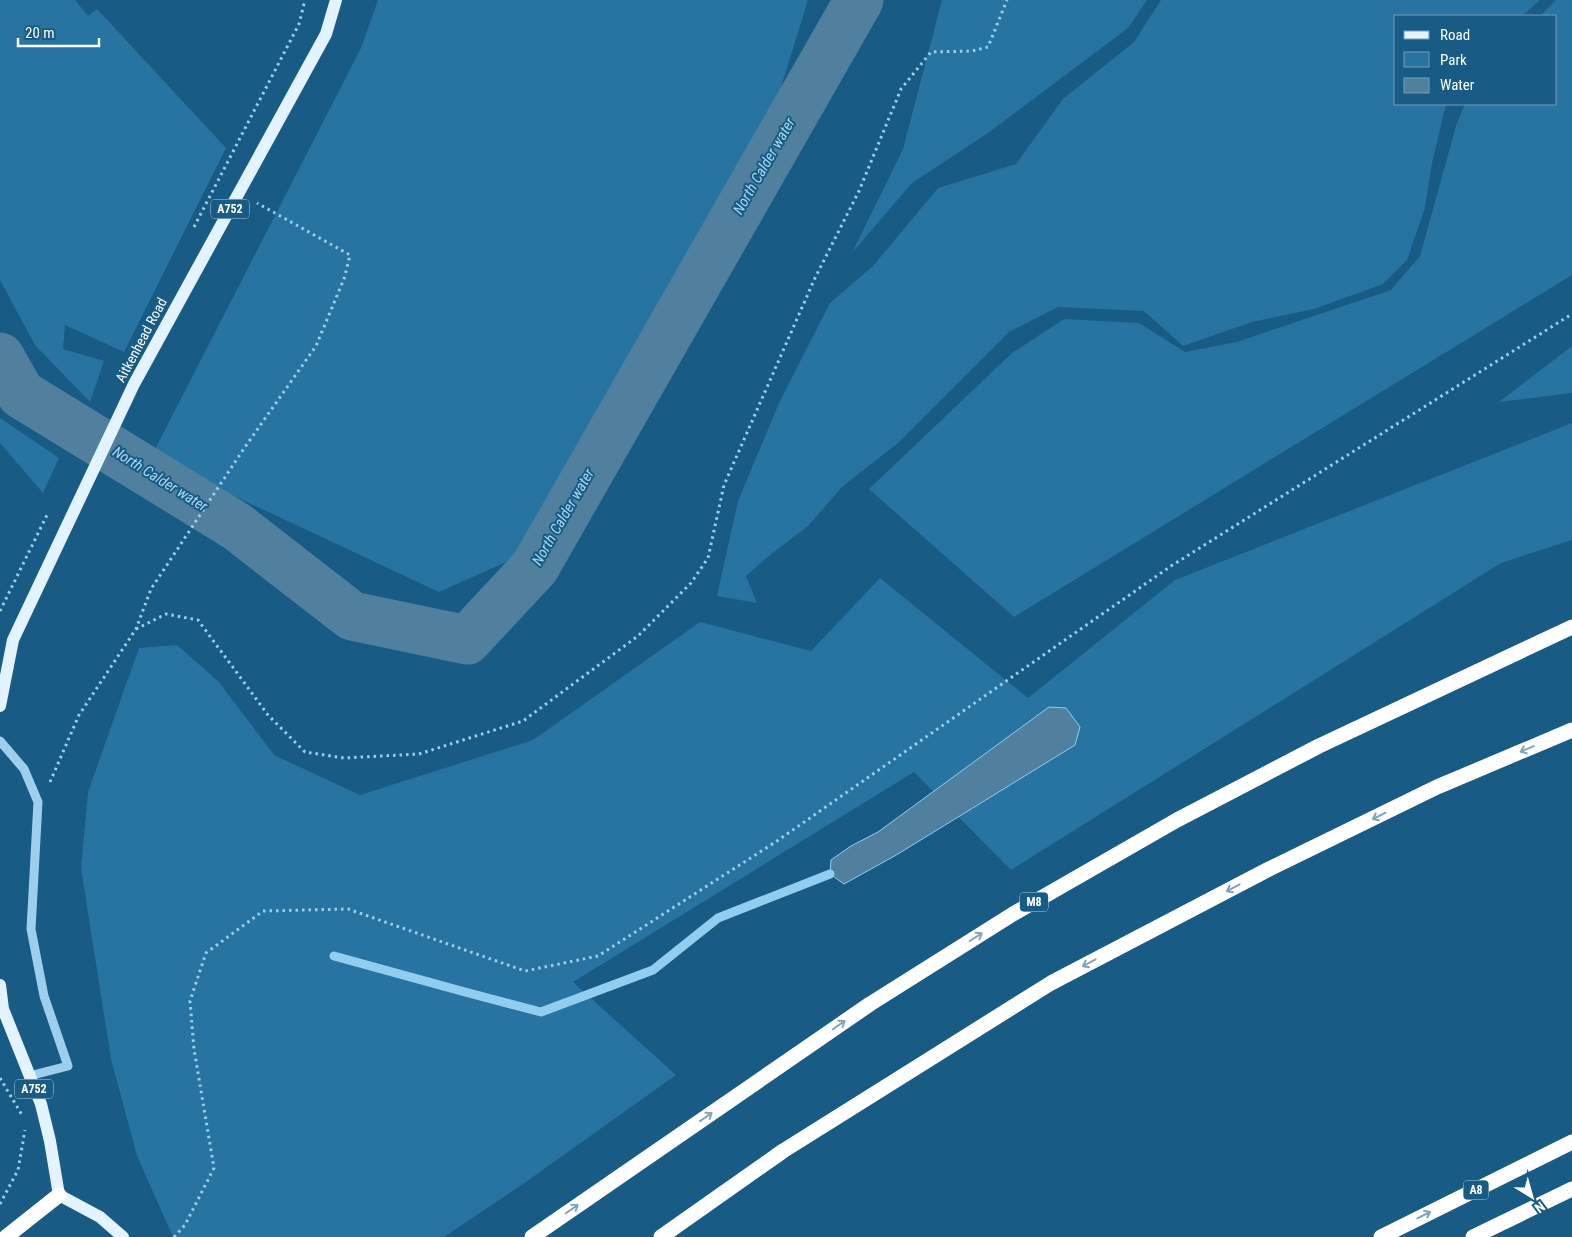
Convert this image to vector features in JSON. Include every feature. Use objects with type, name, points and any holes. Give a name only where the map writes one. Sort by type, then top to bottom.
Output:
[{"type":"highway","name":"M8","points":[[532,1237],[870,1004],[1014,914],[1177,820],[1319,746],[1572,627]]},
{"type":"highway","points":[[661,1237],[783,1151],[1051,983],[1278,864],[1437,787],[1572,730]]},
{"type":"highway","name":"A8","points":[[1381,1237],[1572,1142]]},
{"type":"highway","points":[[1473,1237],[1572,1188]]},
{"type":"highway","points":[[6,1237],[59,1195]]},
{"type":"main road","name":"Aitkenhead Road","points":[[0,706],[13,640],[134,384],[326,34],[336,0]]},
{"type":"main road","name":"A752","points":[[0,985],[3,1009],[43,1114],[50,1141],[59,1195]]},
{"type":"main road","points":[[59,1195],[100,1217],[123,1237]]},
{"type":"street","points":[[0,740],[24,769],[38,802],[31,929],[44,996],[68,1066],[29,1076]]},
{"type":"path","points":[[191,234],[299,24],[305,0]]},
{"type":"path","points":[[136,628],[166,614],[198,620],[268,715],[305,752],[344,758],[420,754],[523,721],[638,636],[691,583],[708,558],[724,485],[815,278],[860,192],[901,89],[931,52],[972,51],[988,47],[1008,0]]},
{"type":"path","points":[[38,802],[48,785],[79,715],[136,628],[151,589],[316,346],[344,279],[350,255],[239,193]]},
{"type":"path","points":[[174,1237],[185,1225],[214,1168],[194,1049],[190,1000],[206,953],[263,911],[348,909],[525,971],[598,956],[777,841],[1172,566],[1572,314]]},
{"type":"path","points":[[0,1078],[26,1123],[18,1170],[0,1204]]},
{"type":"green space","points":[[0,0],[75,0],[88,16],[97,9],[226,148],[124,352],[65,325],[63,349],[104,361],[90,402],[35,345],[0,280]]},
{"type":"green space","points":[[378,0],[808,0],[777,100],[524,554],[439,592],[151,457],[361,48]]},
{"type":"green space","points":[[942,0],[1147,0],[1128,28],[988,133],[912,183],[852,253],[903,149]]},
{"type":"green space","points":[[1161,0],[1540,0],[1523,15],[1394,15],[1394,105],[1446,105],[1432,163],[1425,207],[1407,260],[1383,284],[1314,309],[1252,322],[1183,346],[1144,311],[1058,307],[1009,332],[898,443],[842,487],[808,526],[746,576],[757,603],[717,596],[738,501],[779,403],[830,303],[873,266],[938,188],[1016,164],[1063,99],[1134,42]]},
{"type":"green space","points":[[1556,0],[1572,0],[1572,275],[1014,617],[869,489],[1012,353],[1064,319],[1139,323],[1185,352],[1237,342],[1391,290],[1420,256],[1456,126],[1465,105],[1557,105],[1557,15],[1541,15]]},
{"type":"green space","points":[[1572,346],[1572,393],[1499,402]]},
{"type":"green space","points":[[0,418],[59,458],[43,493],[0,443]]},
{"type":"green space","points":[[1572,423],[1572,540],[1501,563],[1011,870],[914,772],[573,982],[676,1075],[523,1184],[444,1237],[173,1237],[137,1156],[111,1059],[81,868],[88,792],[139,648],[177,645],[219,682],[274,755],[360,795],[533,740],[700,622],[811,651],[880,578],[1028,698],[1175,580]]},
{"type":"water","points":[[1049,707],[1066,708],[1080,727],[1075,745],[898,854],[844,884],[830,874],[831,860],[851,846],[878,832]]},
{"type":"waterway","name":"North Calder water","points":[[0,357],[21,394],[236,526],[352,616],[467,640],[535,567],[859,0]]},
{"type":"waterway","points":[[334,956],[541,1012],[653,970],[718,918],[830,874]]}]
